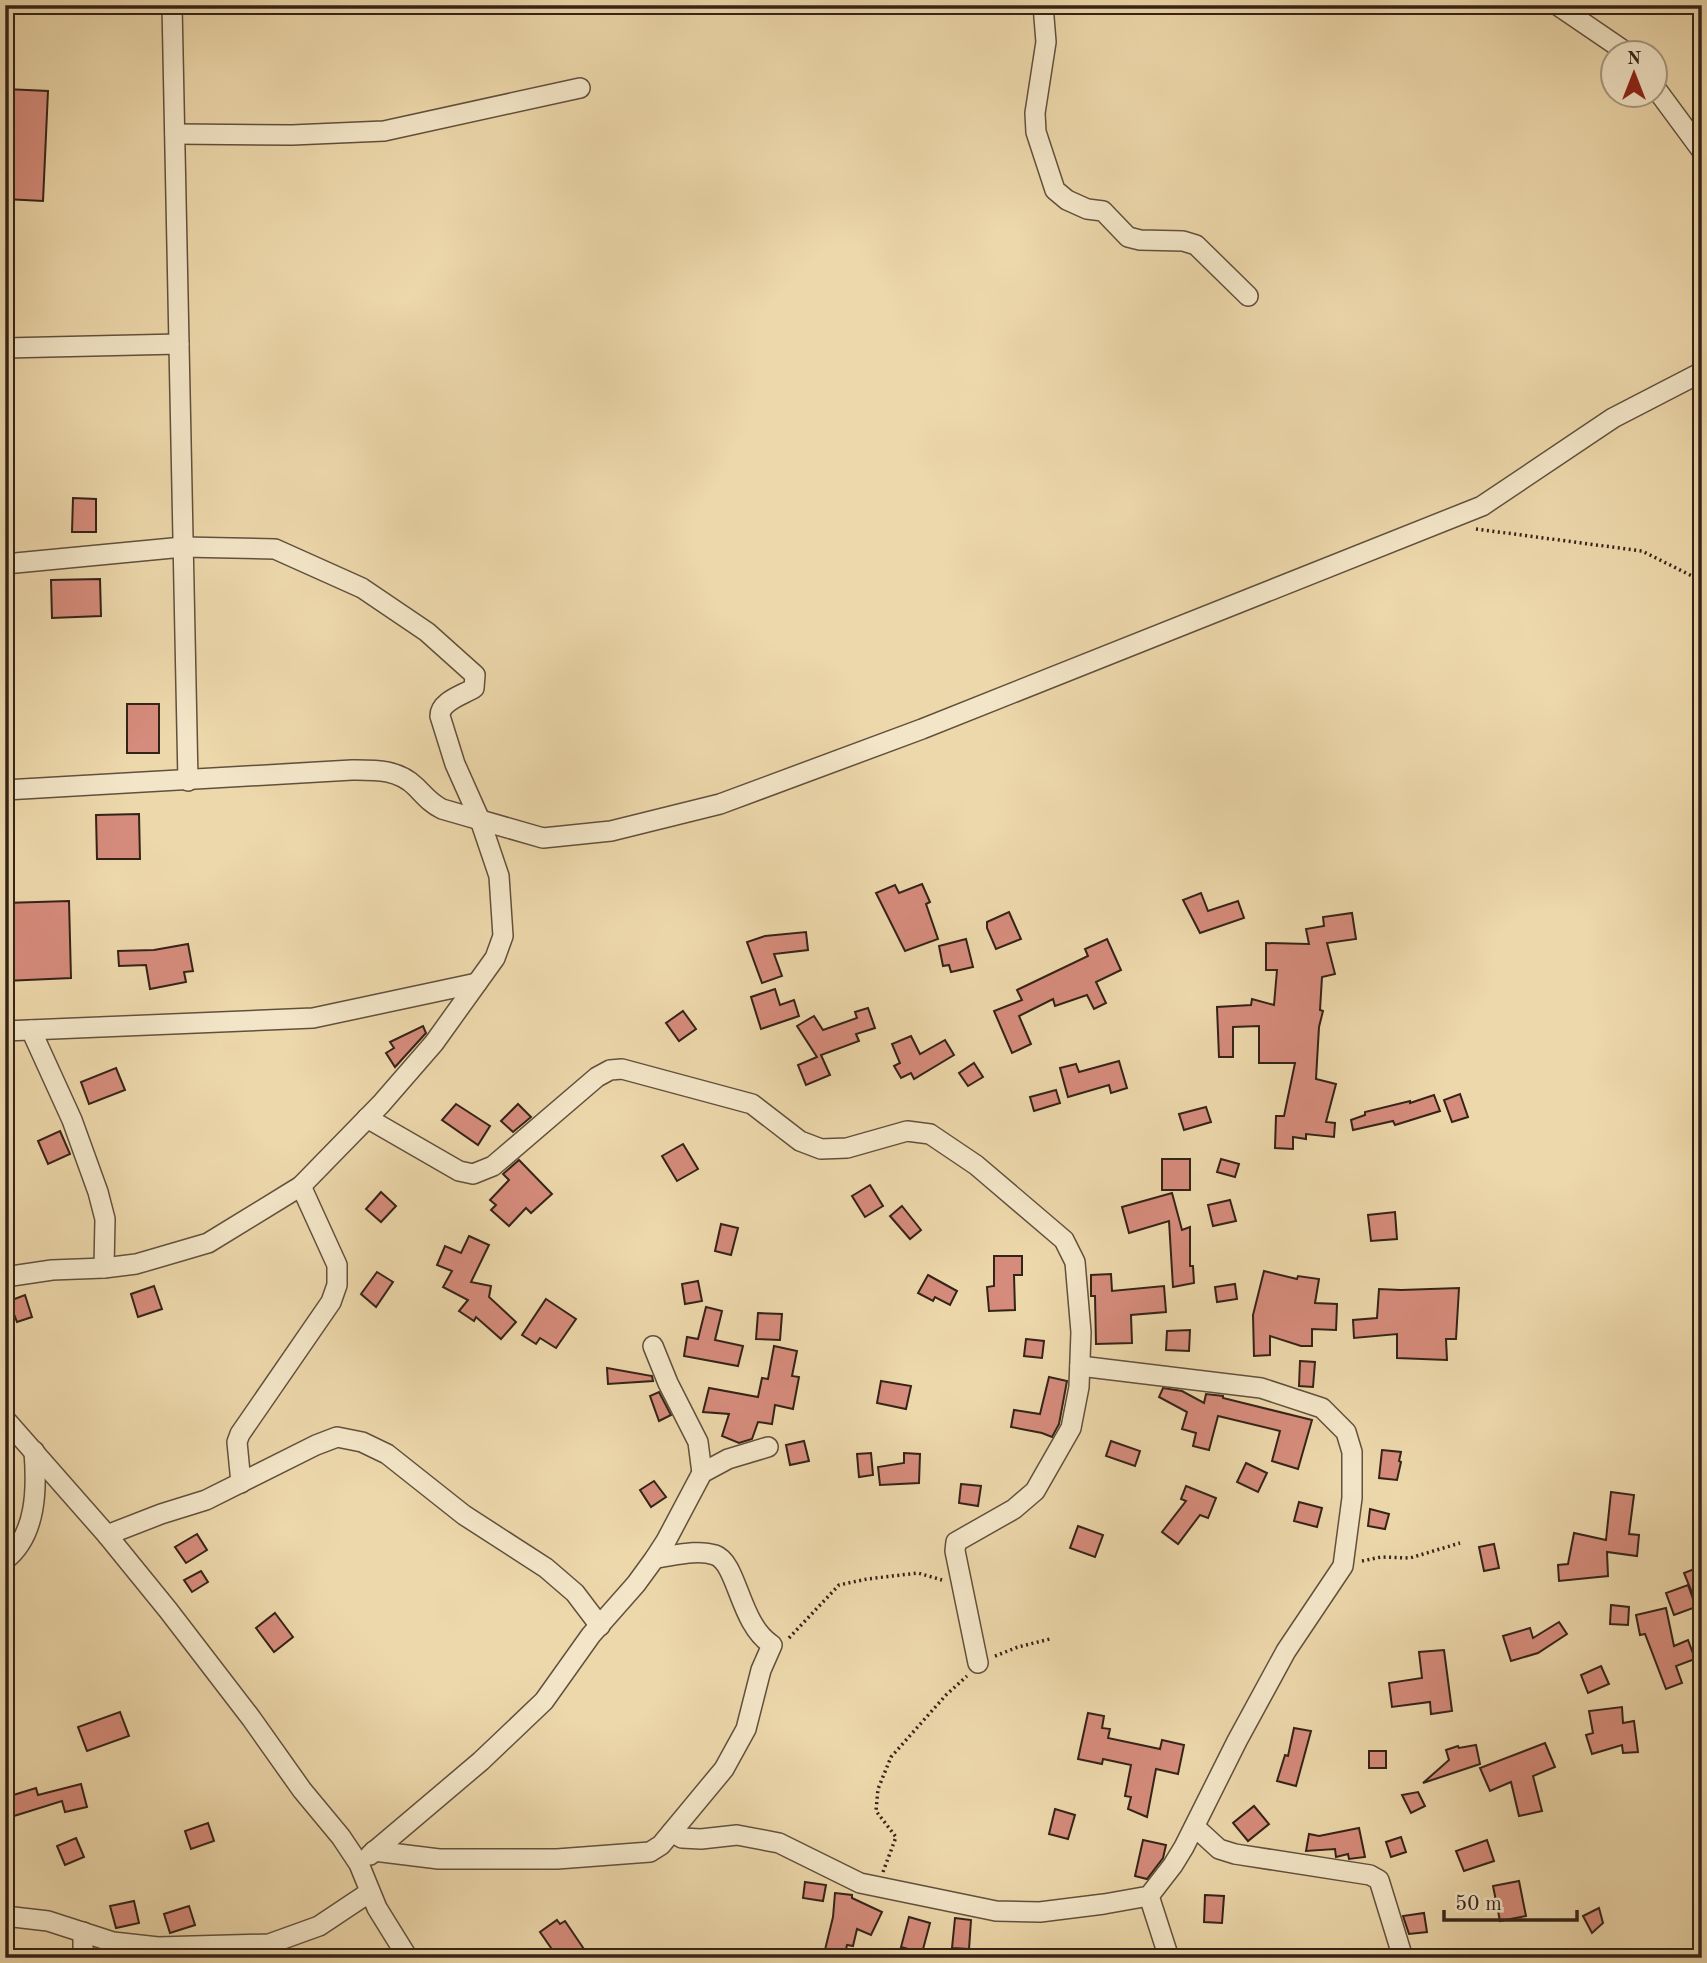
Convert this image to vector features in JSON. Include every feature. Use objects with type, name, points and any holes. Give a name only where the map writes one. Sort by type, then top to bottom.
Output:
[{"type":"street","points":[[172,5],[188,781]]},
{"type":"street","points":[[1043,5],[1046,42],[1035,113],[1036,132],[1055,190],[1077,204],[1103,211],[1128,237],[1140,240],[1183,241],[1196,245],[1248,296]]},
{"type":"street","points":[[1557,5],[1605,38]]},
{"type":"street","points":[[174,134],[292,135],[384,131],[580,88]]},
{"type":"street","points":[[1668,105],[1702,151]]},
{"type":"street","points":[[5,348],[179,344]]},
{"type":"street","points":[[5,790],[381,770],[406,779],[431,803],[442,809],[543,838],[611,831],[720,804],[922,729],[1482,506],[1613,418],[1702,372]]},
{"type":"street","points":[[5,564],[183,547],[264,547],[285,552],[362,588],[427,632],[475,676],[474,688],[444,705],[440,716],[499,876],[503,936],[495,958],[434,1043],[301,1186],[208,1243],[136,1264],[52,1270],[5,1277]]},
{"type":"street","points":[[5,1031],[313,1018],[477,983]]},
{"type":"street","points":[[31,1030],[72,1120],[98,1192],[105,1219],[104,1268]]},
{"type":"street","points":[[367,1118],[459,1171],[473,1174],[493,1166],[597,1077],[610,1070],[622,1069],[752,1104],[800,1141],[821,1149],[847,1148],[907,1131],[930,1133],[976,1165],[1064,1240],[1075,1262],[1078,1283],[1079,1387],[1071,1428],[1035,1491],[1013,1509],[956,1542],[955,1550],[978,1663]]},
{"type":"street","points":[[241,1483],[237,1443],[240,1434],[331,1302],[337,1285],[337,1265],[301,1186]]},
{"type":"street","points":[[653,1346],[667,1383],[698,1442],[702,1473]]},
{"type":"street","points":[[672,1832],[682,1838],[737,1835],[779,1843],[860,1883],[1012,1913],[1104,1904],[1149,1896],[1173,1865],[1195,1826],[1286,1651],[1343,1566],[1351,1510],[1352,1452],[1346,1432],[1322,1408],[1261,1388],[1080,1366]]},
{"type":"street","points":[[5,1419],[107,1535],[243,1707],[302,1790],[341,1837],[359,1864],[377,1908],[408,1958]]},
{"type":"street","points":[[107,1535],[206,1500],[337,1437],[362,1442],[387,1454],[464,1515],[546,1568],[575,1593],[600,1626]]},
{"type":"street","points":[[359,1864],[481,1761],[544,1701],[655,1558],[702,1473],[728,1459],[768,1447]]},
{"type":"street","points":[[5,1560],[15,1552],[31,1519],[37,1484],[34,1451]]},
{"type":"street","points":[[374,1851],[439,1859],[557,1858],[650,1852],[661,1845],[724,1769],[747,1729],[761,1670],[772,1645],[757,1633],[739,1598],[729,1566],[717,1555],[701,1553],[655,1558]]},
{"type":"street","points":[[1195,1826],[1219,1849],[1235,1854],[1370,1875],[1380,1880],[1403,1958]]},
{"type":"street","points":[[5,1916],[48,1921],[113,1942],[158,1947],[269,1944],[319,1926],[370,1892]]},
{"type":"street","points":[[1149,1896],[1169,1958]]},
{"type":"street","points":[[83,1932],[83,1958]]},
{"type":"path","points":[[1474,530],[1485,529],[1642,551],[1702,581]]},
{"type":"path","points":[[1343,1566],[1381,1557],[1410,1558],[1460,1543]]},
{"type":"path","points":[[784,1643],[839,1585],[918,1573],[941,1580],[962,1582]]},
{"type":"path","points":[[877,1886],[896,1837],[876,1811],[878,1789],[891,1757],[978,1663],[1018,1647],[1050,1639]]},
{"type":"building","points":[[5,89],[48,91],[43,201],[5,199]]},
{"type":"building","points":[[73,498],[96,499],[96,532],[72,532]]},
{"type":"building","points":[[100,579],[101,616],[52,618],[51,580]]},
{"type":"building","points":[[127,704],[159,704],[159,753],[127,753]]},
{"type":"building","points":[[139,814],[140,859],[97,859],[96,815]]},
{"type":"building","points":[[922,884],[930,902],[926,904],[938,939],[905,951],[876,893],[895,885],[899,893]]},
{"type":"building","points":[[1201,893],[1208,911],[1238,901],[1244,918],[1200,933],[1183,900]]},
{"type":"building","points":[[69,901],[71,978],[5,981],[5,903]]},
{"type":"building","points":[[1009,912],[1021,939],[996,949],[987,922]]},
{"type":"building","points":[[1352,913],[1356,939],[1327,943],[1335,974],[1322,977],[1320,1010],[1323,1011],[1319,1027],[1316,1079],[1336,1084],[1326,1122],[1335,1123],[1334,1137],[1306,1134],[1306,1139],[1293,1137],[1293,1149],[1275,1148],[1276,1116],[1284,1116],[1295,1063],[1259,1063],[1259,1026],[1233,1027],[1233,1057],[1219,1057],[1217,1007],[1251,1005],[1252,999],[1274,1005],[1277,970],[1266,970],[1266,943],[1309,944],[1306,929],[1324,926],[1323,917]]},
{"type":"building","points":[[806,932],[808,950],[774,954],[782,976],[762,983],[747,942],[765,936]]},
{"type":"building","points":[[966,939],[973,967],[951,972],[949,965],[943,966],[939,946]]},
{"type":"building","points":[[1107,939],[1121,970],[1096,982],[1106,1003],[1094,1009],[1087,995],[1055,1006],[1053,999],[1019,1016],[1031,1044],[1012,1053],[994,1011],[1022,1000],[1017,990],[1088,956],[1085,949]]},
{"type":"building","points":[[188,944],[193,971],[184,972],[186,982],[150,989],[146,965],[119,966],[118,951],[154,950]]},
{"type":"building","points":[[775,989],[780,1005],[794,1000],[799,1016],[761,1029],[751,997]]},
{"type":"building","points":[[868,1008],[875,1028],[856,1034],[859,1041],[821,1055],[830,1075],[806,1085],[798,1065],[817,1057],[797,1026],[814,1016],[823,1030],[857,1018],[855,1012]]},
{"type":"building","points":[[683,1011],[696,1029],[679,1041],[666,1023]]},
{"type":"building","points":[[423,1026],[426,1033],[395,1067],[386,1053],[394,1048],[390,1042]]},
{"type":"building","points":[[911,1036],[920,1054],[945,1040],[954,1055],[914,1079],[911,1073],[901,1078],[894,1066],[900,1063],[892,1044]]},
{"type":"building","points":[[1119,1061],[1127,1088],[1111,1093],[1109,1085],[1068,1097],[1060,1068],[1076,1064],[1079,1072]]},
{"type":"building","points":[[974,1063],[983,1077],[968,1086],[959,1073]]},
{"type":"building","points":[[116,1068],[125,1090],[89,1104],[81,1082]]},
{"type":"building","points":[[1056,1090],[1060,1103],[1034,1111],[1030,1097]]},
{"type":"building","points":[[1460,1094],[1468,1117],[1452,1122],[1444,1100]]},
{"type":"building","points":[[1434,1095],[1440,1111],[1395,1125],[1393,1121],[1353,1130],[1351,1120],[1365,1115],[1365,1112]]},
{"type":"building","points":[[456,1104],[490,1126],[478,1145],[442,1120]]},
{"type":"building","points":[[518,1104],[531,1117],[513,1132],[501,1121]]},
{"type":"building","points":[[1206,1107],[1211,1122],[1184,1130],[1179,1114]]},
{"type":"building","points":[[60,1131],[70,1154],[48,1164],[38,1141]]},
{"type":"building","points":[[683,1144],[698,1169],[677,1181],[662,1156]]},
{"type":"building","points":[[1162,1159],[1190,1159],[1190,1190],[1162,1190]]},
{"type":"building","points":[[1221,1159],[1239,1164],[1235,1177],[1217,1172]]},
{"type":"building","points":[[519,1160],[552,1194],[531,1213],[526,1208],[509,1226],[491,1210],[496,1205],[490,1200],[509,1180],[503,1174]]},
{"type":"building","points":[[870,1185],[883,1206],[865,1217],[852,1196]]},
{"type":"building","points":[[381,1192],[396,1206],[381,1222],[366,1209]]},
{"type":"building","points":[[1172,1193],[1182,1230],[1190,1227],[1190,1266],[1193,1266],[1194,1283],[1173,1287],[1169,1221],[1129,1233],[1122,1207]]},
{"type":"building","points":[[1230,1200],[1236,1221],[1213,1226],[1208,1205]]},
{"type":"building","points":[[902,1206],[921,1230],[910,1239],[890,1216]]},
{"type":"building","points":[[1395,1212],[1397,1239],[1371,1241],[1368,1215]]},
{"type":"building","points":[[721,1224],[738,1228],[731,1255],[715,1251]]},
{"type":"building","points":[[469,1236],[489,1245],[471,1282],[491,1286],[489,1297],[516,1322],[501,1339],[476,1317],[474,1321],[459,1311],[468,1300],[443,1287],[452,1271],[437,1265],[445,1246],[461,1253]]},
{"type":"building","points":[[994,1256],[1022,1256],[1022,1275],[1014,1275],[1015,1310],[989,1311],[987,1287],[994,1286]]},
{"type":"building","points":[[1264,1271],[1297,1279],[1298,1276],[1319,1279],[1315,1303],[1337,1304],[1336,1330],[1312,1329],[1312,1346],[1301,1346],[1270,1336],[1270,1355],[1254,1356],[1253,1315]]},
{"type":"building","points":[[377,1272],[393,1282],[376,1307],[361,1294]]},
{"type":"building","points":[[1111,1274],[1112,1291],[1164,1286],[1166,1312],[1131,1315],[1132,1343],[1096,1344],[1095,1296],[1091,1296],[1091,1275]]},
{"type":"building","points":[[928,1275],[957,1291],[950,1305],[935,1297],[933,1301],[918,1293]]},
{"type":"building","points":[[698,1281],[702,1301],[685,1304],[682,1284]]},
{"type":"building","points":[[1235,1284],[1237,1299],[1217,1302],[1215,1287]]},
{"type":"building","points":[[154,1286],[162,1309],[138,1317],[131,1294]]},
{"type":"building","points":[[1459,1288],[1456,1339],[1446,1339],[1447,1360],[1397,1358],[1397,1334],[1354,1338],[1353,1320],[1377,1318],[1379,1289]]},
{"type":"building","points":[[25,1295],[32,1317],[17,1322],[9,1301]]},
{"type":"building","points":[[546,1299],[576,1319],[556,1348],[540,1338],[536,1344],[522,1335]]},
{"type":"building","points":[[706,1307],[722,1311],[715,1340],[743,1346],[738,1366],[684,1356],[687,1337],[698,1339]]},
{"type":"building","points":[[758,1313],[782,1314],[780,1340],[756,1339]]},
{"type":"building","points":[[1190,1330],[1189,1351],[1166,1350],[1167,1331]]},
{"type":"building","points":[[1026,1339],[1044,1341],[1042,1358],[1024,1356]]},
{"type":"building","points":[[774,1346],[797,1351],[792,1376],[799,1377],[793,1409],[775,1405],[772,1424],[758,1422],[752,1439],[739,1443],[722,1436],[729,1414],[703,1412],[709,1388],[758,1397],[762,1378],[768,1379]]},
{"type":"building","points":[[1300,1361],[1315,1362],[1313,1387],[1299,1386]]},
{"type":"building","points":[[607,1368],[652,1376],[653,1381],[608,1384]]},
{"type":"building","points":[[1049,1377],[1067,1381],[1059,1424],[1052,1437],[1011,1427],[1014,1410],[1040,1414]]},
{"type":"building","points":[[881,1381],[911,1386],[906,1409],[877,1403]]},
{"type":"building","points":[[1163,1388],[1182,1391],[1204,1403],[1206,1394],[1223,1396],[1312,1420],[1298,1469],[1272,1461],[1280,1431],[1218,1416],[1209,1450],[1193,1446],[1196,1433],[1182,1429],[1187,1412],[1159,1397]]},
{"type":"building","points":[[659,1392],[671,1415],[659,1421],[650,1396]]},
{"type":"building","points":[[804,1441],[809,1461],[790,1465],[786,1445]]},
{"type":"building","points":[[1111,1441],[1140,1451],[1135,1466],[1106,1456]]},
{"type":"building","points":[[1382,1450],[1401,1452],[1397,1480],[1379,1478]]},
{"type":"building","points":[[871,1453],[873,1475],[859,1477],[857,1454]]},
{"type":"building","points":[[904,1453],[920,1454],[919,1483],[880,1485],[878,1467],[904,1463]]},
{"type":"building","points":[[1246,1463],[1267,1473],[1258,1492],[1237,1482]]},
{"type":"building","points":[[654,1481],[666,1497],[651,1507],[640,1490]]},
{"type":"building","points":[[961,1484],[981,1486],[978,1506],[959,1503]]},
{"type":"building","points":[[1186,1486],[1216,1498],[1208,1518],[1200,1515],[1178,1544],[1162,1532],[1186,1501],[1181,1499]]},
{"type":"building","points":[[1611,1492],[1634,1495],[1629,1534],[1639,1535],[1637,1556],[1607,1552],[1608,1576],[1559,1581],[1558,1565],[1568,1564],[1574,1533],[1606,1540]]},
{"type":"building","points":[[1299,1502],[1322,1508],[1317,1527],[1294,1521]]},
{"type":"building","points":[[1370,1509],[1389,1514],[1385,1529],[1368,1526]]},
{"type":"building","points":[[1078,1526],[1103,1535],[1095,1557],[1070,1548]]},
{"type":"building","points":[[197,1534],[207,1550],[186,1563],[175,1547]]},
{"type":"building","points":[[1494,1544],[1499,1568],[1484,1571],[1479,1547]]},
{"type":"building","points":[[1702,1566],[1702,1615],[1701,1615],[1684,1573]]},
{"type":"building","points":[[201,1571],[208,1582],[192,1592],[184,1580]]},
{"type":"building","points":[[1688,1585],[1696,1607],[1674,1615],[1666,1593]]},
{"type":"building","points":[[1611,1605],[1629,1607],[1628,1625],[1610,1624]]},
{"type":"building","points":[[1666,1608],[1674,1646],[1688,1640],[1695,1659],[1676,1666],[1682,1683],[1666,1689],[1645,1634],[1640,1635],[1636,1615]]},
{"type":"building","points":[[275,1613],[293,1637],[274,1652],[256,1628]]},
{"type":"building","points":[[1559,1622],[1567,1634],[1538,1653],[1511,1661],[1503,1636],[1530,1628],[1533,1638]]},
{"type":"building","points":[[1444,1650],[1452,1711],[1431,1714],[1430,1702],[1392,1707],[1389,1683],[1422,1678],[1419,1652]]},
{"type":"building","points":[[1601,1666],[1609,1684],[1588,1693],[1581,1675]]},
{"type":"building","points":[[1622,1707],[1623,1723],[1634,1721],[1638,1752],[1623,1753],[1622,1745],[1592,1754],[1586,1735],[1593,1733],[1589,1711]]},
{"type":"building","points":[[120,1712],[129,1736],[87,1751],[78,1727]]},
{"type":"building","points":[[1088,1713],[1104,1716],[1102,1728],[1110,1729],[1108,1738],[1160,1749],[1162,1740],[1184,1745],[1178,1774],[1156,1769],[1147,1817],[1128,1809],[1131,1797],[1125,1796],[1131,1765],[1103,1759],[1102,1764],[1078,1759]]},
{"type":"building","points":[[1294,1728],[1311,1731],[1296,1786],[1277,1781],[1285,1755],[1288,1756]]},
{"type":"building","points":[[1545,1743],[1555,1767],[1533,1776],[1542,1811],[1519,1816],[1511,1782],[1490,1791],[1480,1768]]},
{"type":"building","points":[[1476,1745],[1480,1764],[1423,1783],[1449,1760],[1446,1750]]},
{"type":"building","points":[[1369,1751],[1386,1751],[1386,1768],[1369,1768]]},
{"type":"building","points":[[81,1784],[87,1807],[65,1812],[62,1801],[14,1816],[7,1797],[36,1788],[38,1795]]},
{"type":"building","points":[[1418,1792],[1425,1806],[1411,1813],[1402,1795]]},
{"type":"building","points":[[1254,1806],[1269,1824],[1248,1841],[1233,1823]]},
{"type":"building","points":[[1055,1809],[1075,1815],[1068,1839],[1049,1834]]},
{"type":"building","points":[[208,1823],[214,1841],[191,1849],[185,1831]]},
{"type":"building","points":[[1359,1828],[1365,1857],[1349,1859],[1348,1854],[1336,1857],[1335,1849],[1306,1851],[1309,1834],[1319,1836]]},
{"type":"building","points":[[1401,1837],[1406,1852],[1391,1857],[1386,1842]]},
{"type":"building","points":[[76,1838],[84,1857],[65,1865],[57,1846]]},
{"type":"building","points":[[1143,1840],[1166,1845],[1163,1858],[1147,1879],[1135,1876]]},
{"type":"building","points":[[1487,1840],[1494,1861],[1464,1871],[1456,1851]]},
{"type":"building","points":[[1519,1881],[1526,1916],[1500,1921],[1493,1886]]},
{"type":"building","points":[[805,1882],[826,1885],[823,1901],[803,1898]]},
{"type":"building","points":[[835,1893],[852,1895],[852,1898],[882,1912],[871,1935],[857,1929],[853,1946],[847,1945],[844,1958],[823,1958],[833,1917]]},
{"type":"building","points":[[1205,1895],[1224,1896],[1222,1923],[1204,1922]]},
{"type":"building","points":[[134,1901],[139,1923],[116,1928],[110,1906]]},
{"type":"building","points":[[189,1906],[195,1925],[170,1933],[164,1914]]},
{"type":"building","points":[[1599,1908],[1603,1923],[1592,1933],[1583,1916]]},
{"type":"building","points":[[1424,1913],[1427,1932],[1409,1934],[1403,1916]]},
{"type":"building","points":[[909,1917],[930,1923],[922,1953],[901,1947]]},
{"type":"building","points":[[955,1918],[971,1920],[969,1949],[952,1948]]},
{"type":"building","points":[[557,1920],[560,1924],[565,1921],[590,1958],[558,1958],[540,1932]]}]
